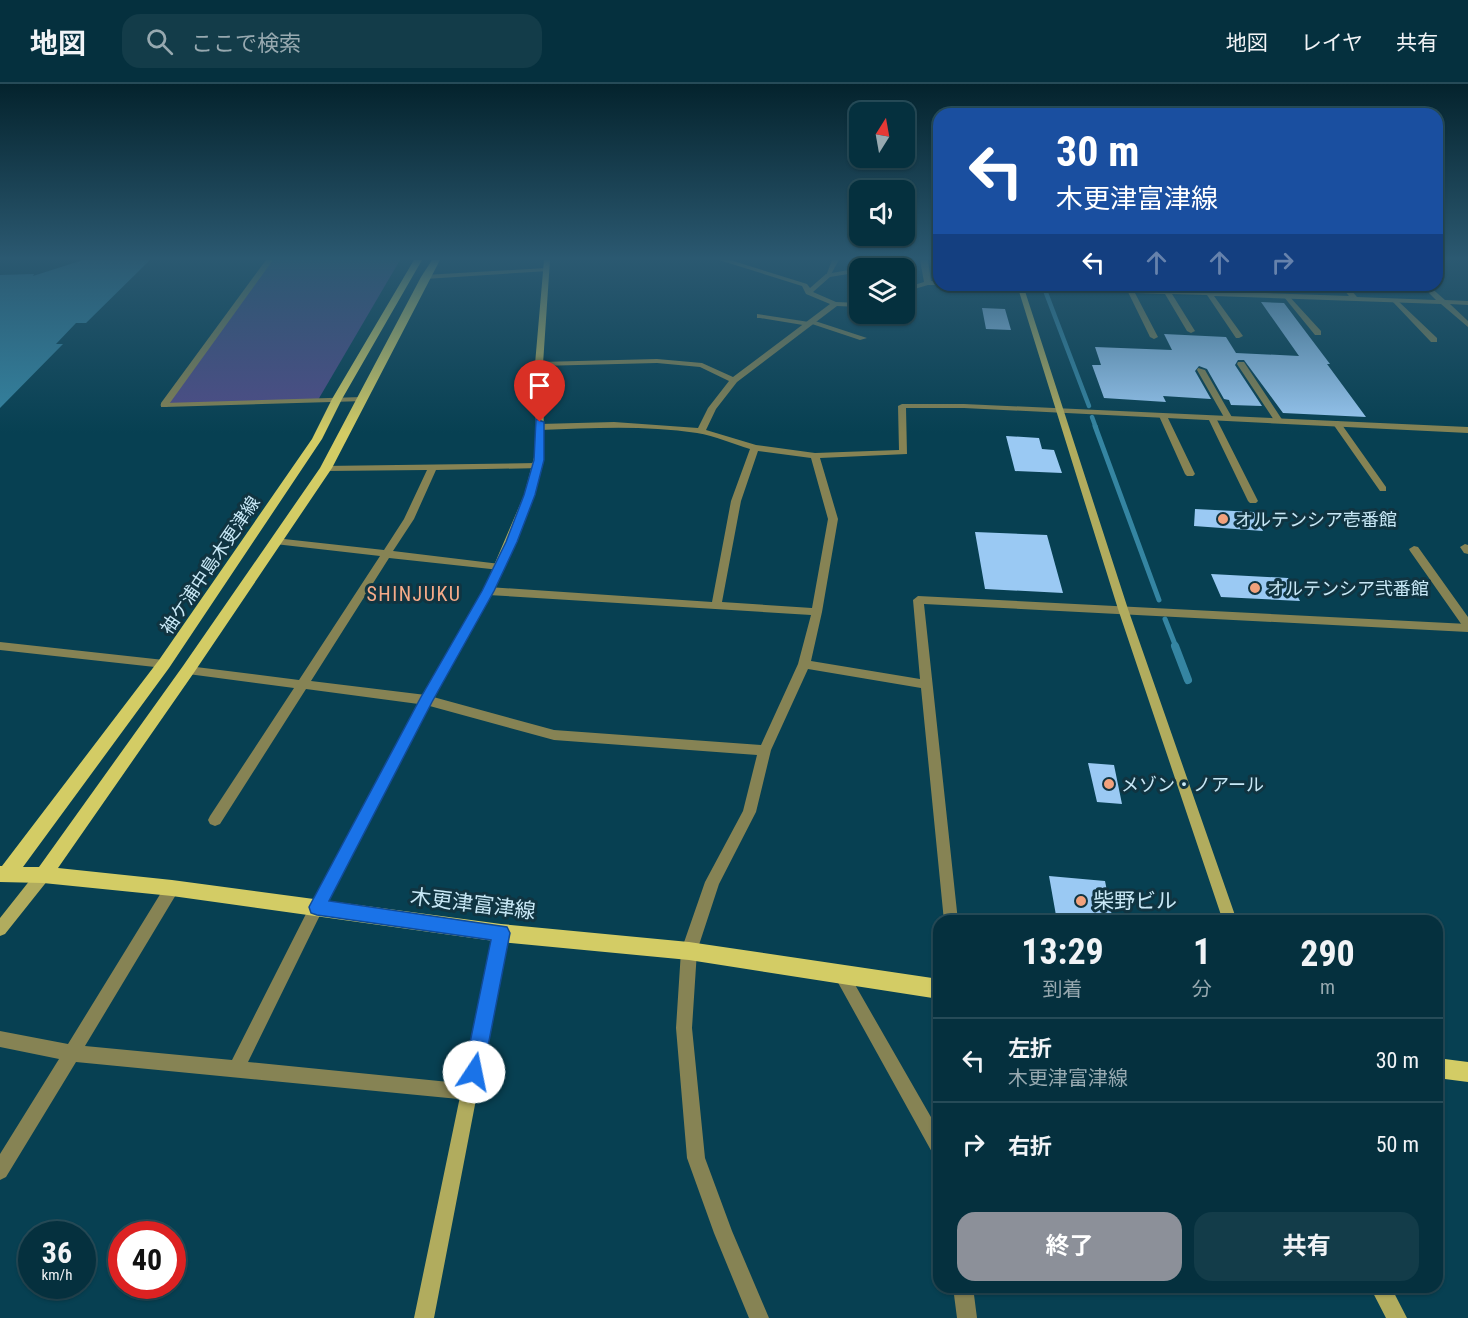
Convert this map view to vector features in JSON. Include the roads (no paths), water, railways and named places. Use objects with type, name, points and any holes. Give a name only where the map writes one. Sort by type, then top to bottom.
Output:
[{"type":"main road","name":"袖ケ浦中島木更津線","points":[[2,877],[164,664],[317,439],[337,399],[384,318]]},
{"type":"main road","points":[[43,875],[188,670],[326,468],[404,318]]},
{"type":"main road","name":"木更津富津線","points":[[2,877],[43,875],[172,888],[501,933],[689,951],[933,988]]},
{"type":"main road","points":[[1443,1069],[1468,1072]]},
{"type":"street","points":[[228,318],[164,405],[362,399]]},
{"type":"street","points":[[236,1069],[317,907],[426,700],[500,567],[529,495],[537,466],[542,318]]},
{"type":"street","points":[[776,318],[811,323],[863,338]]},
{"type":"street","points":[[701,431],[712,408],[734,380],[818,318]]},
{"type":"street","points":[[1031,318],[1123,609],[1228,915]]},
{"type":"street","points":[[1144,318],[1154,337]]},
{"type":"street","points":[[1183,318],[1191,331]]},
{"type":"street","points":[[1226,318],[1239,336]]},
{"type":"street","points":[[1305,318],[1318,333]]},
{"type":"street","points":[[1412,318],[1434,340]]},
{"type":"street","points":[[539,364],[657,361],[702,365],[734,380]]},
{"type":"street","points":[[1241,364],[1279,421]]},
{"type":"street","points":[[1201,370],[1229,419]]},
{"type":"street","points":[[540,427],[655,426],[701,431],[755,448],[815,456],[904,452],[902,406],[964,406],[1468,430]]},
{"type":"street","points":[[1163,416],[1190,474]]},
{"type":"street","points":[[1212,418],[1253,501]]},
{"type":"street","points":[[1337,424],[1383,489]]},
{"type":"street","points":[[716,607],[736,501],[755,448]]},
{"type":"street","points":[[759,1318],[723,1233],[696,1158],[684,1028],[689,951],[712,882],[748,812],[765,750],[804,664],[817,612],[833,519],[815,456]]},
{"type":"street","points":[[326,468],[537,466]]},
{"type":"street","points":[[215,820],[409,519],[432,468]]},
{"type":"street","points":[[275,541],[500,567]]},
{"type":"street","points":[[1414,549],[1468,627]]},
{"type":"street","points":[[488,591],[817,612]]},
{"type":"street","points":[[950,915],[918,600],[1468,627]]},
{"type":"street","points":[[0,646],[164,664]]},
{"type":"street","points":[[804,664],[927,685]]},
{"type":"street","points":[[188,670],[426,700],[554,735],[765,750]]},
{"type":"street","points":[[0,929],[43,875]]},
{"type":"street","points":[[0,1171],[172,888]]},
{"type":"street","points":[[424,1318],[501,933]]},
{"type":"street","points":[[841,974],[933,1137]]},
{"type":"street","points":[[0,1039],[70,1053],[470,1092]]},
{"type":"street","points":[[964,1293],[967,1318]]},
{"type":"street","points":[[1383,1293],[1397,1318]]},
{"type":"water","points":[[0,318],[91,318],[86,323],[76,323],[56,344],[63,344],[0,408]]},
{"type":"waterway","points":[[1055,318],[1089,406]]},
{"type":"waterway","points":[[1092,417],[1096,428]]},
{"type":"waterway","points":[[1095,426],[1159,600]]},
{"type":"waterway","points":[[1165,619],[1176,647]]},
{"type":"waterway","points":[[1175,646],[1188,680]]},
{"type":"place","name":"オルテンシア壱番館","points":[[1223,519]]},
{"type":"place","name":"オルテンシア弐番館","points":[[1255,588]]},
{"type":"place","name":"メゾン・ノアール","points":[[1109,784]]},
{"type":"place","name":"柴野ビル","points":[[1081,901]]},
{"type":"district","name":"SHINJUKU","points":[[414,594]]}]
